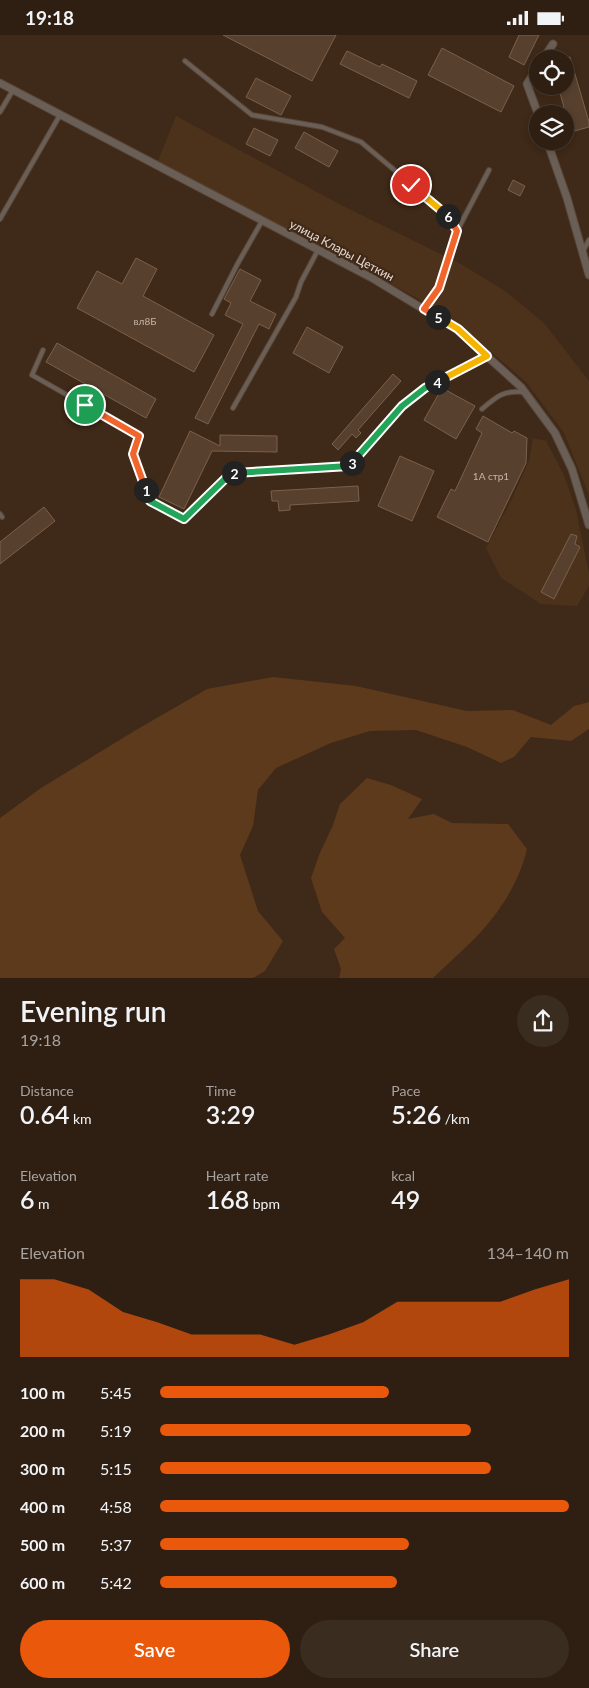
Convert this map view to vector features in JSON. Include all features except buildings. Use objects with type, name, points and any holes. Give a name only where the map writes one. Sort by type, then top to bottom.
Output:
[{"type":"street","points":[[549,50],[553,44]]},
{"type":"street","name":"улица Клары Цеткин","points":[[0,83],[372,278],[458,329],[524,392],[555,433],[572,469],[589,525]]},
{"type":"street","points":[[550,150],[567,197],[589,275]]},
{"type":"lane","points":[[185,61],[252,115],[322,127],[361,142],[448,215],[457,231]]},
{"type":"lane","points":[[0,112],[13,90]]},
{"type":"lane","points":[[0,219],[60,115]]},
{"type":"lane","points":[[424,309],[439,288],[457,231],[489,170]]},
{"type":"lane","points":[[212,314],[262,221]]},
{"type":"lane","points":[[582,252],[589,240]]},
{"type":"lane","points":[[234,408],[296,297],[301,282],[318,250]]},
{"type":"lane","points":[[43,351],[32,375],[139,436],[133,454],[150,501],[184,519],[231,473],[349,466],[402,406],[425,388],[487,356]]},
{"type":"lane","points":[[482,409],[495,397],[511,391],[524,392]]},
{"type":"shaded area","points":[[176,116],[347,208],[461,264],[505,291],[544,323],[589,381],[589,495],[564,433],[527,383],[468,332],[417,298],[158,161]]},
{"type":"shaded area","points":[[533,438],[546,441],[564,475],[576,510],[589,573],[589,586],[577,606],[541,604],[501,578],[486,548],[511,501],[529,461]]},
{"type":"shaded area","points":[[273,677],[356,686],[467,711],[513,710],[551,725],[574,706],[589,702],[589,729],[571,741],[531,737],[514,757],[501,763],[467,747],[416,730],[370,731],[331,743],[276,768],[258,790],[253,826],[240,855],[258,911],[283,941],[265,971],[253,978],[0,978],[0,818],[41,788],[207,689]]},
{"type":"shaded area","points":[[367,778],[391,785],[422,799],[408,819],[434,814],[452,823],[508,824],[527,849],[518,876],[496,913],[477,936],[433,978],[339,978],[341,969],[334,949],[345,938],[322,912],[311,878],[340,804]]},
{"type":"route","points":[[85,405],[139,436],[133,454],[150,501],[184,519],[231,473],[349,466],[402,406],[425,388],[487,356],[458,329],[424,309],[439,288],[457,231],[448,215],[411,185]]}]
